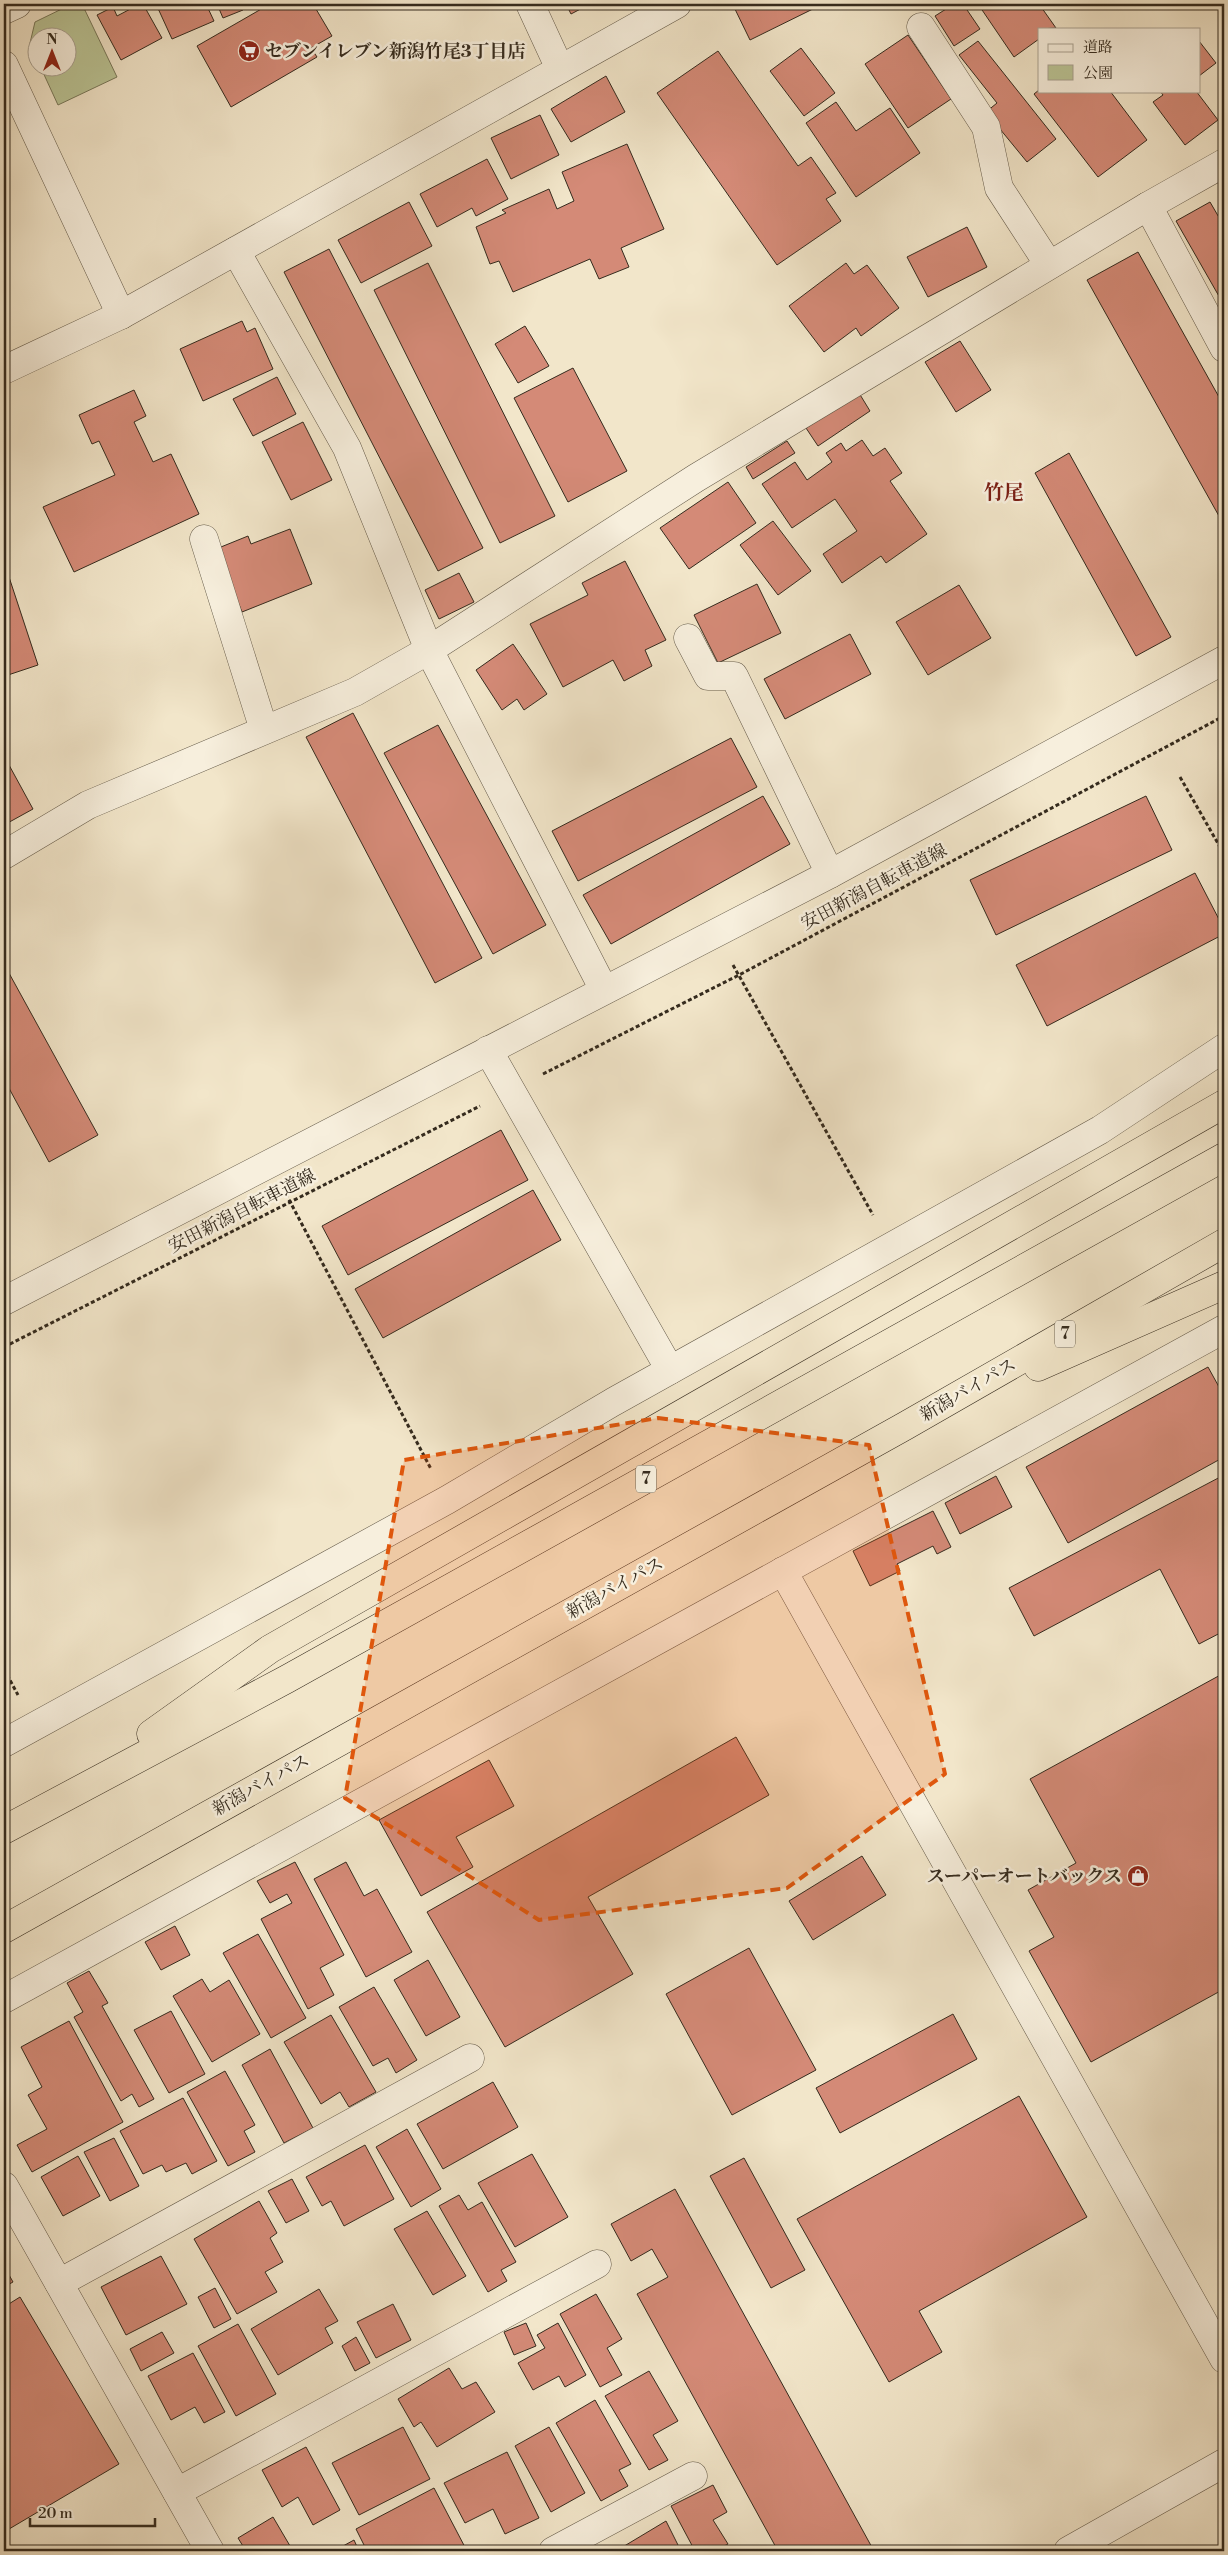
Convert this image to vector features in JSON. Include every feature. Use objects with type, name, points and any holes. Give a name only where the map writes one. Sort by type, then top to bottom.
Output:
[{"type":"highway","points":[[65,1796],[270,1649],[1224,1104]]},
{"type":"highway","name":"7","points":[[4,1830],[295,1674],[1224,1157]]},
{"type":"highway","name":"新潟バイパス","points":[[4,1929],[905,1426],[1224,1243]]},
{"type":"highway","points":[[905,1426],[1224,1285]]},
{"type":"street","points":[[4,10],[18,4]]},
{"type":"street","points":[[530,4],[560,69]]},
{"type":"street","points":[[4,370],[121,315],[677,4]]},
{"type":"street","points":[[921,27],[986,127],[1000,188],[1049,265]]},
{"type":"street","points":[[4,65],[121,315]]},
{"type":"street","points":[[4,855],[88,805],[355,692],[429,650],[696,478],[1049,265],[1224,163]]},
{"type":"street","points":[[1148,206],[1224,348]]},
{"type":"street","points":[[236,251],[347,448],[429,650],[604,990]]},
{"type":"street","points":[[204,539],[264,730]]},
{"type":"street","points":[[688,638],[708,676],[734,676],[830,874]]},
{"type":"street","points":[[4,1301],[830,874],[1224,660]]},
{"type":"street","points":[[4,1743],[447,1500],[613,1402],[1100,1130],[1224,1048]]},
{"type":"street","points":[[488,1050],[670,1370]]},
{"type":"street","points":[[4,1998],[1224,1329]]},
{"type":"street","points":[[783,1571],[1224,2359]]},
{"type":"street","points":[[59,2283],[470,2058]]},
{"type":"street","points":[[4,2186],[210,2551]]},
{"type":"street","points":[[177,2492],[597,2264]]},
{"type":"street","points":[[1068,2551],[1224,2464]]},
{"type":"street","points":[[553,2551],[693,2476]]},
{"type":"path","name":"安田新潟自転車道線","points":[[534,1078],[739,974],[1224,716]]},
{"type":"path","points":[[1180,777],[1224,854]]},
{"type":"path","points":[[715,934],[891,1247]]},
{"type":"path","name":"安田新潟自転車道線","points":[[4,1347],[485,1104]]},
{"type":"path","points":[[268,1163],[291,1202],[447,1500]]},
{"type":"highlighted area","points":[[658,1418],[869,1445],[945,1774],[787,1888],[539,1920],[345,1798],[404,1460]]},
{"type":"green space","points":[[72,4],[82,4],[117,77],[58,105],[46,78],[78,78],[78,28],[34,28],[35,22]]},
{"type":"building","points":[[143,4],[162,38],[121,60],[97,15],[113,7],[117,16]]},
{"type":"building","points":[[156,4],[206,4],[214,21],[172,39]]},
{"type":"building","points":[[217,4],[241,4],[243,10],[223,18]]},
{"type":"building","points":[[270,4],[313,4],[332,36],[311,48],[317,57],[231,107],[197,46]]},
{"type":"building","points":[[566,4],[590,4],[571,14]]},
{"type":"building","points":[[823,4],[750,40],[733,5]]},
{"type":"building","points":[[954,4],[963,4],[980,29],[954,46],[935,16]]},
{"type":"building","points":[[978,4],[1039,4],[1056,28],[1038,28],[1038,40],[1014,57]]},
{"type":"building","points":[[908,35],[951,99],[908,128],[865,64]]},
{"type":"building","points":[[978,41],[1056,139],[1027,162],[986,112],[997,103],[959,55]]},
{"type":"building","points":[[1200,42],[1216,63],[1200,75]]},
{"type":"building","points":[[801,48],[835,93],[804,116],[770,71]]},
{"type":"building","points":[[718,51],[798,166],[811,157],[836,193],[826,199],[841,221],[777,265],[657,93]]},
{"type":"building","points":[[606,76],[625,112],[571,142],[551,109]]},
{"type":"building","points":[[1038,91],[1111,92],[1147,140],[1098,177],[1034,94]]},
{"type":"building","points":[[1161,92],[1197,92],[1218,120],[1185,145],[1153,102],[1163,95]]},
{"type":"building","points":[[836,102],[856,131],[890,108],[920,153],[856,197],[806,123]]},
{"type":"building","points":[[540,115],[559,155],[511,179],[491,138]]},
{"type":"building","points":[[627,144],[664,229],[621,248],[629,267],[599,279],[590,259],[513,292],[499,261],[490,264],[476,227],[506,213],[502,210],[549,189],[557,209],[574,201],[562,172]]},
{"type":"building","points":[[487,159],[508,199],[476,216],[472,208],[437,227],[420,194]]},
{"type":"building","points":[[409,202],[432,246],[361,283],[338,240]]},
{"type":"building","points":[[1210,202],[1224,226],[1224,305],[1176,221]]},
{"type":"building","points":[[967,227],[987,267],[928,297],[907,257]]},
{"type":"building","points":[[329,249],[483,548],[438,571],[284,272]]},
{"type":"building","points":[[1138,252],[1224,406],[1224,525],[1087,280]]},
{"type":"building","points":[[428,263],[555,516],[500,543],[374,290]]},
{"type":"building","points":[[846,263],[854,274],[867,265],[899,308],[861,336],[856,328],[824,352],[789,306]]},
{"type":"building","points":[[242,321],[247,332],[255,328],[273,369],[203,401],[180,349]]},
{"type":"building","points":[[525,326],[549,366],[518,383],[495,344]]},
{"type":"building","points":[[960,341],[991,390],[956,412],[925,362]]},
{"type":"building","points":[[573,368],[627,471],[568,502],[514,398]]},
{"type":"building","points":[[277,377],[296,414],[253,436],[233,399]]},
{"type":"building","points":[[134,390],[146,416],[134,422],[153,462],[171,454],[199,514],[74,572],[43,507],[115,475],[99,441],[92,444],[79,415]]},
{"type":"building","points":[[859,393],[870,411],[818,446],[806,428]]},
{"type":"building","points":[[303,422],[332,480],[291,500],[262,442]]},
{"type":"building","points":[[862,440],[873,456],[885,448],[902,473],[890,481],[927,534],[886,563],[881,556],[842,583],[823,554],[857,531],[835,499],[792,528],[762,484],[795,462],[807,480],[832,462],[826,453],[841,443],[846,451]]},
{"type":"building","points":[[787,441],[795,453],[753,479],[746,467]]},
{"type":"building","points":[[1069,453],[1171,637],[1136,656],[1035,473]]},
{"type":"building","points":[[728,482],[756,523],[689,569],[660,528]]},
{"type":"building","points":[[773,521],[811,571],[778,595],[740,545]]},
{"type":"building","points":[[290,529],[312,584],[242,612],[216,549],[248,536],[251,544]]},
{"type":"building","points":[[625,561],[666,640],[645,650],[652,666],[624,681],[613,660],[563,687],[530,624],[588,595],[582,583]]},
{"type":"building","points":[[459,573],[474,602],[439,619],[425,590]]},
{"type":"building","points":[[9,577],[38,665],[8,675],[4,663],[4,579]]},
{"type":"building","points":[[757,584],[781,633],[718,663],[694,615]]},
{"type":"building","points":[[959,585],[991,638],[928,675],[896,622]]},
{"type":"building","points":[[850,634],[871,674],[785,719],[764,679]]},
{"type":"building","points":[[513,644],[547,694],[524,710],[517,699],[502,710],[476,670]]},
{"type":"building","points":[[353,713],[482,958],[435,983],[306,737]]},
{"type":"building","points":[[438,725],[546,925],[493,954],[384,753]]},
{"type":"building","points":[[731,738],[757,787],[578,881],[552,831]]},
{"type":"building","points":[[9,765],[33,809],[4,825],[4,768]]},
{"type":"building","points":[[763,796],[790,844],[611,944],[583,895]]},
{"type":"building","points":[[1146,796],[1172,850],[996,935],[970,880]]},
{"type":"building","points":[[1195,873],[1224,929],[1224,934],[1047,1026],[1016,965]]},
{"type":"building","points":[[4,964],[98,1135],[49,1162],[4,1079]]},
{"type":"building","points":[[501,1130],[528,1180],[348,1275],[322,1226]]},
{"type":"building","points":[[533,1190],[561,1240],[383,1338],[355,1289]]},
{"type":"building","points":[[1208,1367],[1224,1396],[1224,1457],[1068,1543],[1026,1467]]},
{"type":"building","points":[[1224,1475],[1224,1631],[1199,1644],[1160,1569],[1034,1636],[1009,1588]]},
{"type":"building","points":[[996,1476],[1012,1507],[960,1534],[945,1503]]},
{"type":"building","points":[[933,1511],[951,1547],[937,1554],[933,1546],[897,1564],[900,1571],[870,1586],[853,1551]]},
{"type":"building","name":"スーパーオートバックス","points":[[1224,1673],[1224,1989],[1091,2062],[1029,1951],[1054,1937],[1028,1890],[1076,1863],[1030,1779]]},
{"type":"building","points":[[736,1737],[769,1795],[588,1897],[633,1974],[505,2047],[427,1912]]},
{"type":"building","points":[[489,1760],[514,1806],[456,1837],[473,1867],[421,1896],[379,1820]]},
{"type":"building","points":[[862,1856],[886,1895],[813,1940],[789,1901]]},
{"type":"building","points":[[295,1862],[344,1955],[320,1968],[334,1995],[308,2009],[261,1919],[292,1903],[287,1894],[270,1903],[257,1881]]},
{"type":"building","points":[[346,1862],[364,1896],[377,1889],[412,1952],[366,1977],[314,1879]]},
{"type":"building","points":[[175,1926],[190,1955],[161,1970],[145,1942]]},
{"type":"building","points":[[258,1934],[306,2018],[271,2038],[223,1953]]},
{"type":"building","points":[[749,1948],[816,2070],[732,2115],[666,1994]]},
{"type":"building","points":[[428,1960],[460,2017],[426,2036],[394,1980]]},
{"type":"building","points":[[89,1971],[108,2003],[102,2006],[154,2099],[139,2107],[132,2094],[121,2101],[74,2017],[83,2012],[67,1983]]},
{"type":"building","points":[[202,1979],[210,1992],[229,1980],[260,2034],[212,2062],[173,1996]]},
{"type":"building","points":[[374,1987],[417,2060],[396,2073],[388,2058],[373,2066],[339,2007]]},
{"type":"building","points":[[171,2011],[205,2074],[169,2093],[134,2030]]},
{"type":"building","points":[[953,2014],[977,2059],[840,2133],[816,2088]]},
{"type":"building","points":[[331,2015],[376,2092],[349,2107],[340,2092],[321,2104],[284,2042]]},
{"type":"building","points":[[69,2021],[123,2122],[32,2172],[17,2145],[47,2129],[28,2095],[42,2087],[21,2047]]},
{"type":"building","points":[[270,2049],[313,2128],[284,2143],[242,2065]]},
{"type":"building","points":[[225,2071],[255,2125],[244,2131],[255,2152],[228,2166],[187,2092]]},
{"type":"building","points":[[493,2082],[518,2127],[443,2169],[417,2124]]},
{"type":"building","points":[[1019,2096],[1087,2217],[919,2311],[942,2352],[889,2382],[797,2219]]},
{"type":"building","points":[[183,2098],[217,2161],[192,2174],[186,2163],[166,2172],[162,2165],[143,2174],[120,2131]]},
{"type":"building","points":[[407,2129],[441,2189],[411,2207],[376,2147]]},
{"type":"building","points":[[114,2138],[139,2186],[110,2201],[84,2152]]},
{"type":"building","points":[[365,2145],[394,2199],[344,2226],[331,2201],[322,2206],[306,2177]]},
{"type":"building","points":[[532,2154],[568,2217],[515,2247],[478,2183]]},
{"type":"building","points":[[78,2156],[100,2196],[63,2216],[41,2177]]},
{"type":"building","points":[[744,2158],[805,2270],[771,2288],[710,2176]]},
{"type":"building","points":[[292,2179],[309,2211],[286,2223],[268,2191]]},
{"type":"building","points":[[675,2189],[874,2551],[778,2551],[637,2294],[668,2277],[652,2249],[631,2261],[611,2224]]},
{"type":"building","points":[[459,2195],[468,2210],[482,2202],[516,2262],[501,2270],[507,2281],[488,2292],[439,2206]]},
{"type":"building","points":[[259,2201],[277,2233],[270,2238],[283,2262],[265,2272],[277,2292],[237,2314],[194,2239]]},
{"type":"building","points":[[427,2211],[466,2276],[433,2295],[394,2229]]},
{"type":"building","points":[[161,2256],[187,2304],[126,2335],[101,2287]]},
{"type":"building","points":[[4,2266],[13,2282],[4,2287]]},
{"type":"building","points":[[215,2288],[231,2319],[214,2328],[198,2297]]},
{"type":"building","points":[[319,2289],[338,2321],[325,2328],[333,2343],[278,2375],[251,2329]]},
{"type":"building","points":[[596,2294],[622,2339],[607,2348],[622,2375],[600,2387],[560,2314]]},
{"type":"building","points":[[20,2297],[119,2464],[4,2532],[4,2307]]},
{"type":"building","points":[[393,2304],[411,2340],[376,2358],[357,2322]]},
{"type":"building","points":[[526,2323],[536,2346],[514,2355],[504,2332]]},
{"type":"building","points":[[558,2323],[586,2375],[565,2387],[559,2376],[533,2390],[518,2363],[545,2348],[537,2335]]},
{"type":"building","points":[[238,2324],[276,2394],[236,2416],[198,2346]]},
{"type":"building","points":[[162,2332],[174,2353],[141,2371],[130,2349]]},
{"type":"building","points":[[356,2337],[370,2363],[355,2371],[342,2346]]},
{"type":"building","points":[[193,2353],[225,2412],[204,2423],[195,2407],[171,2420],[148,2376]]},
{"type":"building","points":[[449,2368],[462,2389],[476,2382],[495,2412],[437,2447],[421,2422],[414,2427],[398,2399]]},
{"type":"building","points":[[649,2371],[678,2421],[653,2435],[668,2460],[649,2470],[605,2396]]},
{"type":"building","points":[[595,2400],[631,2464],[619,2470],[628,2486],[601,2501],[556,2423]]},
{"type":"building","points":[[403,2427],[430,2479],[359,2515],[332,2463]]},
{"type":"building","points":[[549,2427],[585,2493],[551,2512],[515,2446]]},
{"type":"building","points":[[306,2447],[340,2510],[313,2525],[298,2497],[282,2507],[262,2470]]},
{"type":"building","points":[[507,2452],[539,2518],[505,2534],[493,2509],[465,2523],[444,2483]]},
{"type":"building","points":[[713,2485],[727,2512],[713,2520],[728,2544],[714,2551],[695,2551],[671,2506]]},
{"type":"building","points":[[434,2488],[467,2551],[367,2551],[356,2529]]},
{"type":"building","points":[[273,2517],[293,2551],[246,2551],[238,2538]]},
{"type":"building","points":[[666,2521],[681,2551],[616,2551]]},
{"type":"building","points":[[354,2540],[359,2551],[334,2551]]},
{"type":"place","name":"セブンイレブン新潟竹尾3丁目店","points":[[249,51]]},
{"type":"place","name":"スーパーオートバックス","points":[[1138,1876]]},
{"type":"district","name":"竹尾","points":[[1004,493]]}]
